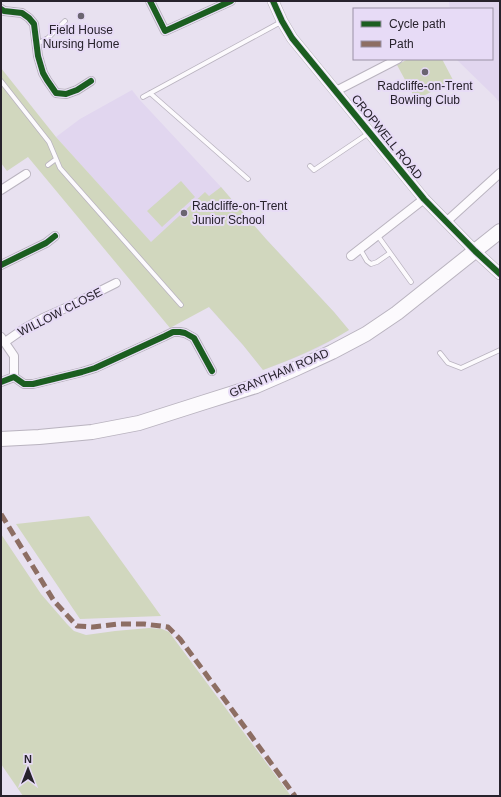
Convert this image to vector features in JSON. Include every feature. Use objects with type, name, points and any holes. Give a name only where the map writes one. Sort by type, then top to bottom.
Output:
[{"type":"highway","name":"GRANTHAM ROAD","points":[[1,439],[92,432],[139,423],[256,386],[366,334],[397,313],[500,231]]},
{"type":"street","points":[[150,1],[165,31],[231,1]]},
{"type":"street","name":"CROPWELL ROAD","points":[[273,1],[292,38],[424,199],[500,274]]},
{"type":"street","points":[[2,12],[22,13],[34,24],[40,64],[55,96],[77,90],[91,81]]},
{"type":"street","points":[[336,91],[396,60]]},
{"type":"street","points":[[446,222],[500,173]]},
{"type":"street","points":[[1,190],[26,174]]},
{"type":"street","points":[[351,256],[424,199]]},
{"type":"street","points":[[1,265],[46,243],[55,236]]},
{"type":"street","name":"WILLOW CLOSE","points":[[3,340],[43,318],[116,283]]},
{"type":"street","points":[[14,377],[24,384],[34,384],[82,372],[95,368],[176,332],[185,333],[194,338],[212,371]]},
{"type":"street","points":[[3,340],[14,356],[14,377]]},
{"type":"street","points":[[1,382],[14,377]]},
{"type":"lane","points":[[36,44],[48,38],[65,21]]},
{"type":"lane","points":[[143,97],[282,21]]},
{"type":"lane","points":[[1,81],[49,142],[60,168],[180,305]]},
{"type":"lane","points":[[150,93],[248,179]]},
{"type":"lane","points":[[310,166],[314,170],[370,133]]},
{"type":"lane","points":[[48,165],[56,159]]},
{"type":"lane","points":[[378,236],[410,282]]},
{"type":"lane","points":[[360,249],[367,261],[371,264],[377,262],[390,253]]},
{"type":"lane","points":[[440,353],[448,364],[461,368],[500,350]]},
{"type":"shaded area","points":[[449,1],[500,1],[500,103],[457,60],[493,60],[493,8],[450,8]]},
{"type":"shaded area","name":"Radcliffe-on-Trent Junior School","points":[[132,90],[349,330],[318,348],[263,370],[243,345],[56,137],[80,119]]},
{"type":"green space","name":"Radcliffe-on-Trent Bowling Club","points":[[406,60],[443,60],[453,80],[416,100],[397,65]]},
{"type":"green space","points":[[1,68],[56,137],[151,242],[205,192],[209,196],[221,187],[349,330],[307,352],[263,370],[209,307],[170,328],[28,157],[7,171],[1,163]]},
{"type":"green space","points":[[181,181],[195,197],[162,227],[147,211]]},
{"type":"green space","points":[[89,516],[161,616],[80,619],[16,524]]},
{"type":"green space","points":[[1,534],[41,594],[74,631],[86,635],[149,628],[162,629],[169,632],[291,796],[23,796],[1,764]]},
{"type":"marked path","points":[[1,514],[54,601],[77,626],[93,627],[119,624],[144,624],[168,627],[180,639],[295,796]]},
{"type":"cycle path","points":[[150,1],[165,31],[231,1]]},
{"type":"cycle path","points":[[273,1],[292,38],[424,199],[500,274]]},
{"type":"cycle path","points":[[1,9],[4,11],[22,13],[34,24],[38,56],[43,73],[56,93],[66,94],[77,90],[91,81]]},
{"type":"cycle path","points":[[1,265],[46,243],[55,236]]},
{"type":"cycle path","points":[[1,382],[14,377],[24,384],[33,384],[82,372],[95,368],[173,332],[185,333],[194,338],[212,371]]},
{"type":"place","name":"Field House Nursing Home","points":[[81,16]]},
{"type":"place","name":"Radcliffe-on-Trent Bowling Club","points":[[425,72]]},
{"type":"place","name":"Radcliffe-on-Trent Junior School","points":[[184,213]]}]
